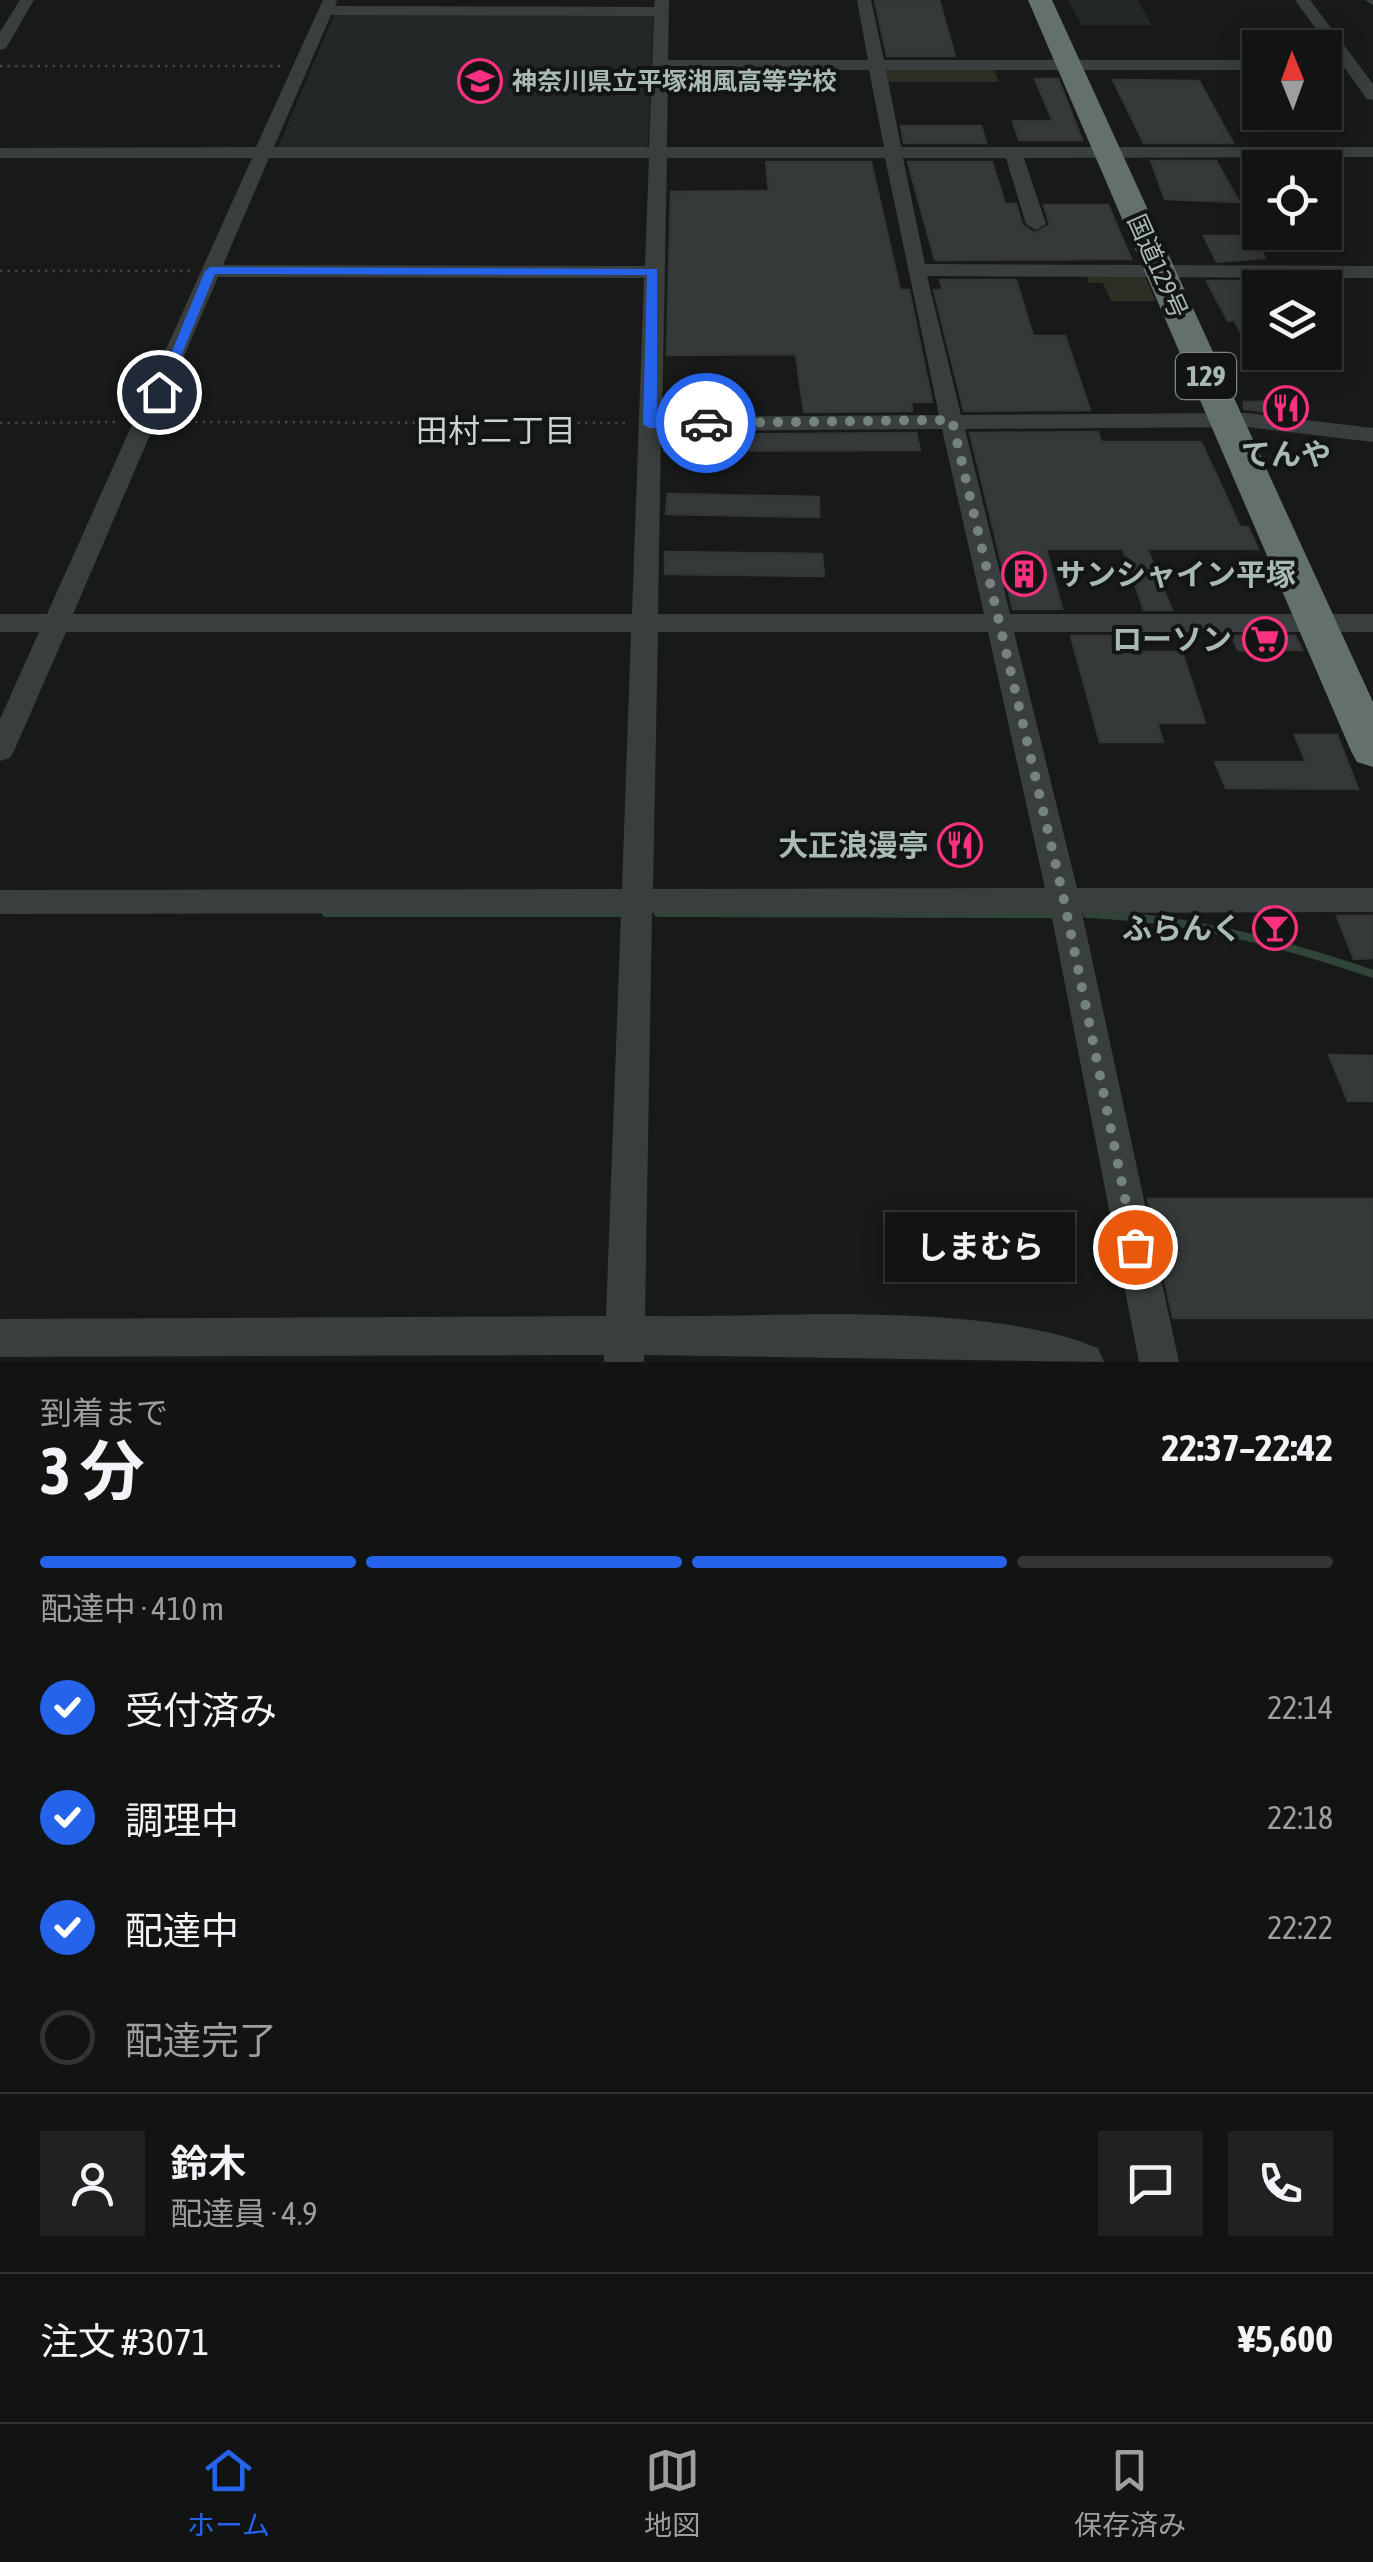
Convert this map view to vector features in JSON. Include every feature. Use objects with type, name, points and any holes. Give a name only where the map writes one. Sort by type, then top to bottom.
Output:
[{"type":"highway","name":"国道129号","points":[[1040,0],[1077,66],[1236,420],[1343,623],[1373,692]]},
{"type":"highway","name":"国道129号","points":[[1055,0],[1077,66]]},
{"type":"highway","name":"国道129号","points":[[1343,623],[1373,751]]},
{"type":"street","points":[[0,45],[7,23],[28,0]]},
{"type":"street","points":[[864,0],[916,270],[1064,900],[1159,1362]]},
{"type":"street","points":[[1302,0],[1373,95]]},
{"type":"street","points":[[0,751],[328,5],[662,6],[625,1349]]},
{"type":"street","points":[[1342,65],[1373,64]]},
{"type":"street","points":[[659,65],[1242,65]]},
{"type":"street","points":[[0,152],[1373,152]]},
{"type":"street","points":[[1013,152],[1036,224]]},
{"type":"street","points":[[916,270],[1373,272]]},
{"type":"street","points":[[210,271],[653,272]]},
{"type":"street","points":[[650,424],[1236,420],[1373,435]]},
{"type":"street","points":[[0,623],[1343,623]]},
{"type":"street","points":[[0,902],[1373,900]]},
{"type":"street","points":[[0,1338],[176,1350],[625,1349],[956,1340],[1054,1353],[1084,1362]]},
{"type":"path","points":[[0,66],[302,66]]},
{"type":"path","points":[[0,271],[210,271]]},
{"type":"path","points":[[0,423],[650,424]]},
{"type":"shaded area","points":[[1068,0],[1137,0],[1152,25],[1082,25]]},
{"type":"shaded area","name":"神奈川県立平塚湘風高等学校","points":[[653,14],[648,145],[644,147],[278,147],[334,15]]},
{"type":"shaded area","points":[[993,67],[999,82],[888,82],[885,69]]},
{"type":"shaded area","points":[[1086,274],[1144,274],[1156,301],[1111,301],[1103,283],[1089,283]]},
{"type":"building","points":[[875,0],[939,0],[955,56],[887,56]]},
{"type":"building","points":[[1035,79],[1058,79],[1082,140],[1019,140],[1013,121],[1053,121]]},
{"type":"building","points":[[1113,80],[1199,81],[1233,143],[1144,143]]},
{"type":"building","points":[[901,126],[981,126],[986,143],[904,143]]},
{"type":"building","points":[[1151,161],[1216,161],[1239,202],[1165,199]]},
{"type":"building","points":[[766,162],[871,162],[900,290],[909,290],[932,402],[911,402],[912,411],[804,412],[796,354],[667,355],[671,192],[769,191]]},
{"type":"building","points":[[908,162],[992,162],[1005,204],[1016,204],[1022,225],[1034,233],[1050,225],[1044,205],[1108,205],[1131,259],[935,260]]},
{"type":"building","points":[[1204,236],[1242,236],[1242,250],[1261,250],[1265,258],[1217,262]]},
{"type":"building","points":[[940,280],[1016,280],[1033,336],[1065,336],[1090,410],[964,411],[934,290],[943,290]]},
{"type":"building","points":[[1207,281],[1242,281],[1242,334],[1234,320],[1228,321]]},
{"type":"building","name":"てんや","points":[[1299,401],[1307,416],[1244,409],[1244,402]]},
{"type":"building","points":[[1098,432],[1101,442],[1201,442],[1240,527],[1248,527],[1258,549],[1147,549],[1172,610],[1144,610],[1123,549],[1046,549],[1062,609],[1013,609],[970,433]]},
{"type":"building","points":[[916,433],[920,450],[664,451],[665,435]]},
{"type":"building","points":[[668,494],[819,497],[819,517],[666,514]]},
{"type":"building","points":[[665,552],[822,554],[824,576],[665,574]]},
{"type":"building","points":[[1071,636],[1110,636],[1115,652],[1182,652],[1205,723],[1157,723],[1163,742],[1100,742]]},
{"type":"building","name":"ローソン","points":[[1232,636],[1295,636],[1302,650],[1238,650]]},
{"type":"building","points":[[1295,735],[1337,735],[1358,789],[1226,788],[1215,762],[1306,762]]},
{"type":"building","points":[[1337,916],[1373,916],[1373,958],[1354,959]]},
{"type":"building","points":[[1329,1055],[1373,1056],[1373,1101],[1348,1101]]},
{"type":"building","points":[[1148,1199],[1373,1199],[1373,1318],[1173,1318]]},
{"type":"waterway","points":[[326,913],[622,913]]},
{"type":"waterway","points":[[658,913],[1055,914]]},
{"type":"waterway","points":[[1087,914],[1197,926],[1373,974]]},
{"type":"way so far","points":[[706,423],[952,420],[1064,900],[1135,1247]]},
{"type":"place","name":"神奈川県立平塚湘風高等学校","points":[[480,81]]},
{"type":"place","name":"てんや","points":[[1286,408]]},
{"type":"place","name":"サンシャイン平塚","points":[[1024,574]]},
{"type":"place","name":"ローソン","points":[[1265,639]]},
{"type":"place","name":"大正浪漫亭","points":[[960,845]]},
{"type":"place","name":"ふらんく","points":[[1275,928]]},
{"type":"place","name":"しまむら","points":[[1135,1247]]},
{"type":"district","name":"田村二丁目","points":[[496,430]]},
{"type":"route","points":[[159,392],[210,271],[653,272],[650,424],[706,423]]}]
